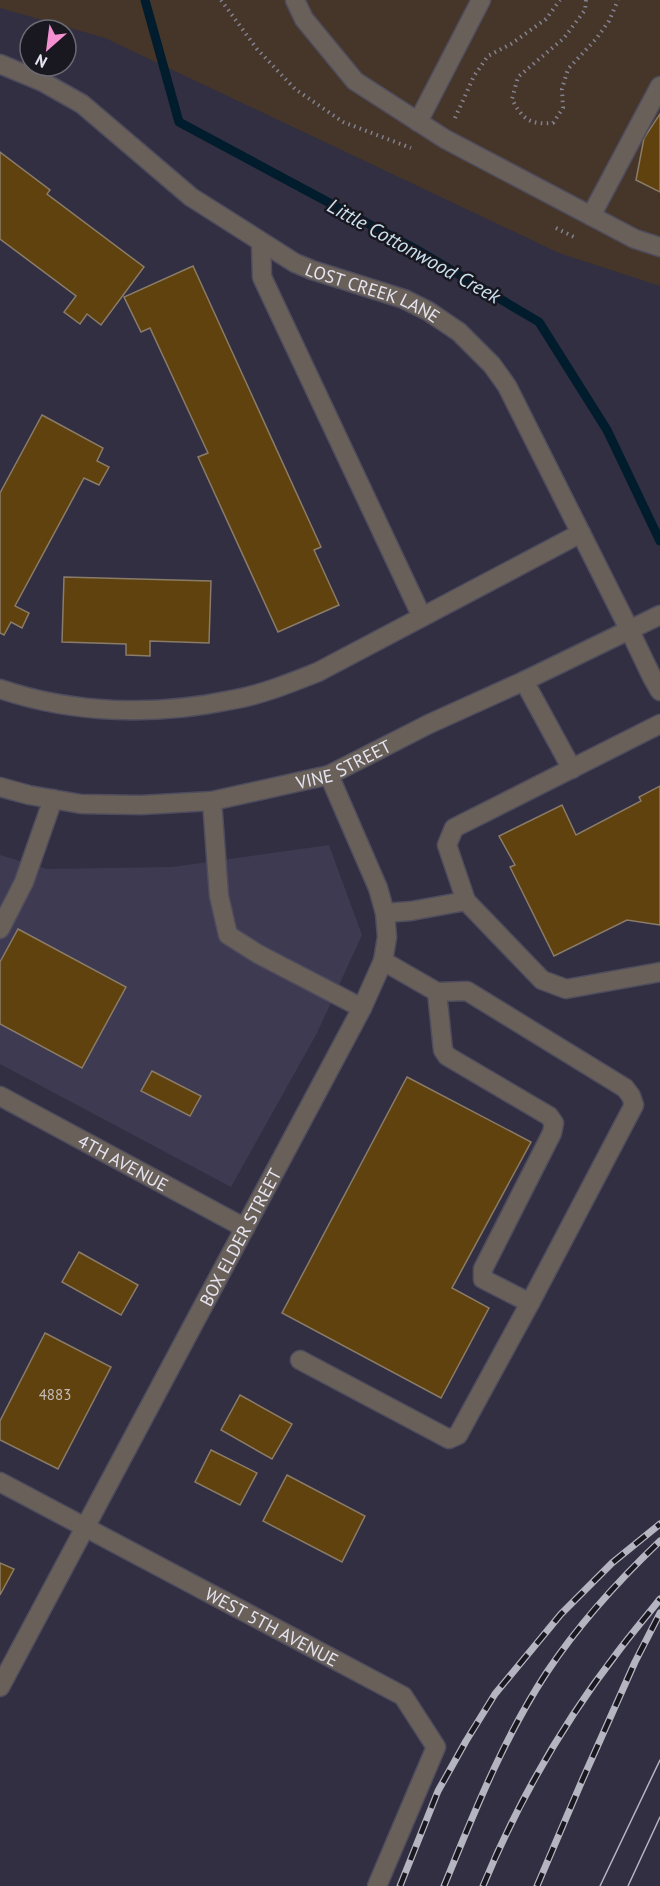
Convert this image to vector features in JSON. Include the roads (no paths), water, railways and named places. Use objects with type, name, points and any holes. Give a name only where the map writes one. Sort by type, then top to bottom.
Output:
[{"type":"street","points":[[295,0],[304,19],[355,81],[445,139],[634,239],[660,247]]},
{"type":"street","points":[[418,122],[481,0]]},
{"type":"street","name":"LOST CREEK LANE","points":[[0,64],[43,82],[82,104],[191,197],[295,263],[404,299],[428,310],[459,332],[492,365],[507,386],[660,691]]},
{"type":"street","points":[[591,216],[660,86]]},
{"type":"street","points":[[261,242],[262,277],[422,617]]},
{"type":"street","points":[[0,689],[73,707],[131,711],[182,708],[232,700],[276,688],[318,672],[580,533]]},
{"type":"street","name":"VINE STREET","points":[[0,787],[81,804],[121,805],[212,801],[329,775],[429,724],[524,681],[657,616]]},
{"type":"street","points":[[524,681],[572,768]]},
{"type":"street","points":[[660,724],[454,828],[447,845],[466,901],[542,980],[566,989],[660,972]]},
{"type":"street","name":"BOX ELDER STREET","points":[[0,1687],[362,1008],[382,961],[387,937],[385,913],[378,888],[329,775]]},
{"type":"street","points":[[0,929],[24,882],[53,799]]},
{"type":"street","points":[[212,801],[219,896],[228,935],[258,954],[362,1008]]},
{"type":"street","points":[[385,913],[411,911],[466,901]]},
{"type":"street","points":[[300,1360],[449,1439],[458,1435],[634,1105],[625,1088],[467,991],[437,992],[382,961]]},
{"type":"street","points":[[437,992],[443,1050],[447,1056],[549,1116],[554,1123],[552,1133],[483,1269],[483,1279],[530,1303]]},
{"type":"street","name":"4TH AVENUE","points":[[0,1096],[245,1228]]},
{"type":"street","name":"WEST 5TH AVENUE","points":[[0,1482],[403,1696],[436,1747],[377,1886]]},
{"type":"waterway","name":"Little Cottonwood Creek","points":[[145,0],[179,122],[419,251],[539,322],[607,430],[660,541]]},
{"type":"tram line","points":[[600,1886],[660,1760]]},
{"type":"tram line","points":[[628,1886],[660,1817]]},
{"type":"railway","points":[[400,1886],[438,1791],[495,1694],[561,1614],[612,1563],[660,1524]]},
{"type":"railway","points":[[444,1886],[478,1804],[531,1697],[572,1637],[629,1572],[660,1541]]},
{"type":"railway","points":[[483,1886],[496,1855],[542,1765],[597,1680],[660,1599]]},
{"type":"railway","points":[[537,1886],[635,1662],[660,1613]]}]
